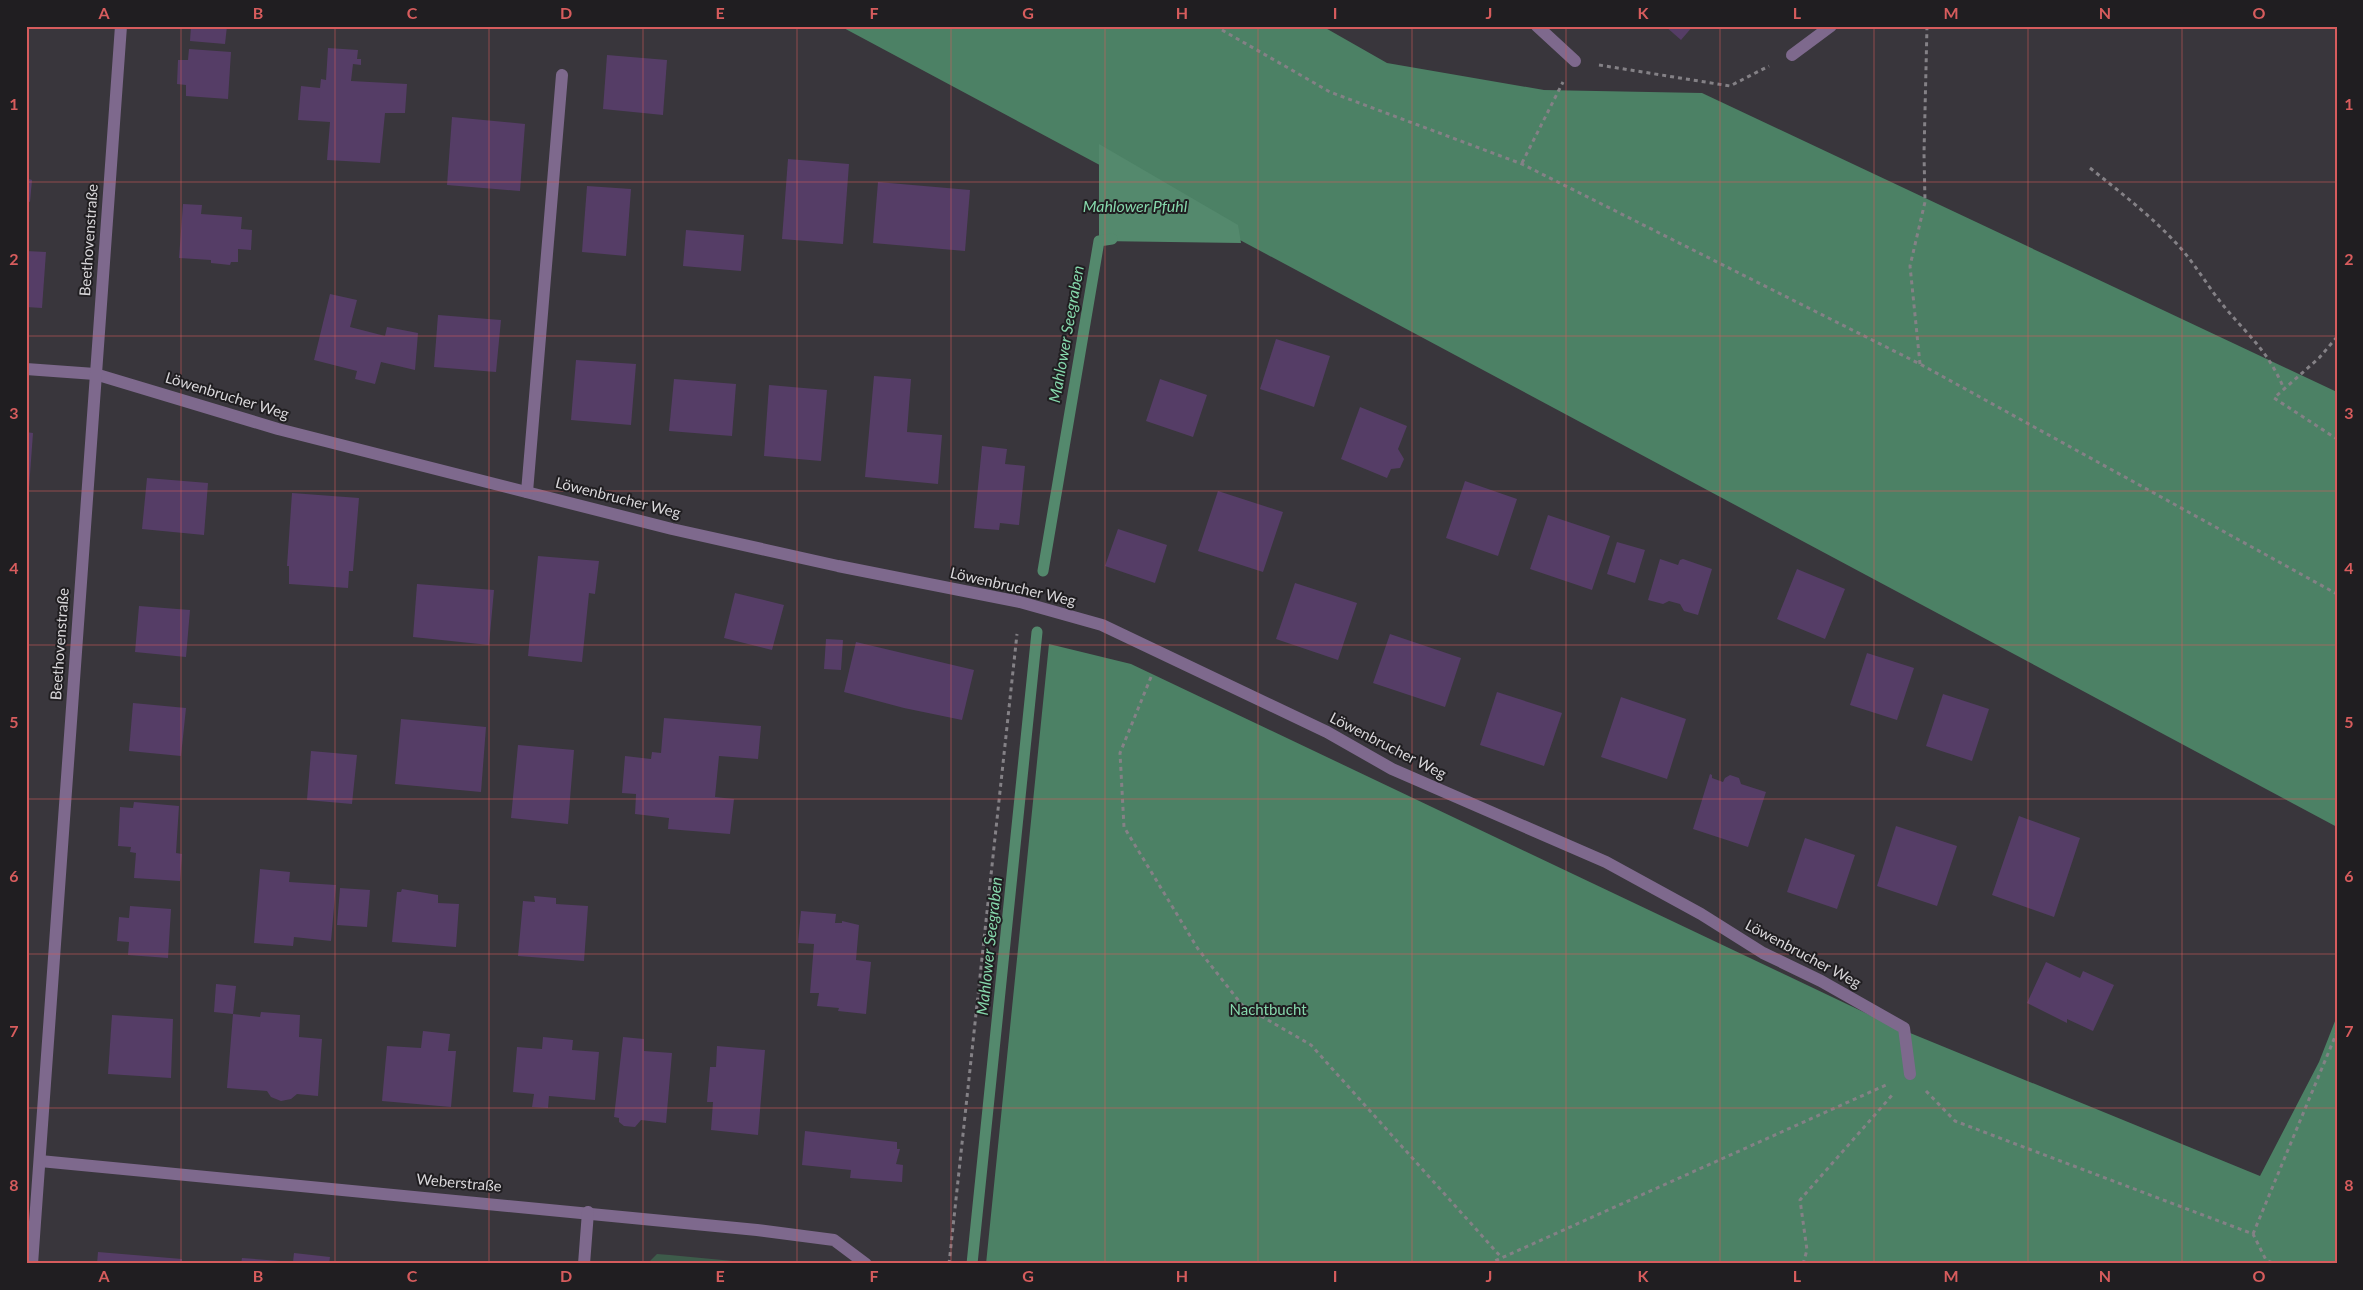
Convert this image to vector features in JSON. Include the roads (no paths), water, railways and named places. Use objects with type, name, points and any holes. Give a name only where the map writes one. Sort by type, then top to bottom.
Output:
[{"type":"street","name":"Beethovenstraße","points":[[32,1264],[121,26]]},
{"type":"street","points":[[1537,26],[1575,61]]},
{"type":"street","points":[[1792,55],[1831,26]]},
{"type":"street","points":[[527,492],[562,75]]},
{"type":"street","name":"Löwenbrucher Weg","points":[[26,370],[95,374],[278,429],[672,530],[1020,602],[1102,625],[1327,732],[1392,769],[1615,866],[1701,914],[1762,953],[1821,981],[1904,1028],[1910,1074]]},
{"type":"street","name":"Weberstraße","points":[[40,1161],[588,1212],[757,1230],[834,1240],[866,1264]]},
{"type":"street","points":[[584,1264],[588,1212]]},
{"type":"water","name":"Mahlower Pfuhl","points":[[1099,144],[1238,225],[1241,243],[1099,241]]},
{"type":"waterway","name":"Mahlower Seegraben","points":[[1043,571],[1099,241],[1112,239]]},
{"type":"waterway","name":"Mahlower Seegraben","points":[[972,1264],[1037,632]]},
{"type":"park label","name":"Nachtbucht","points":[[1268,1010]]}]
